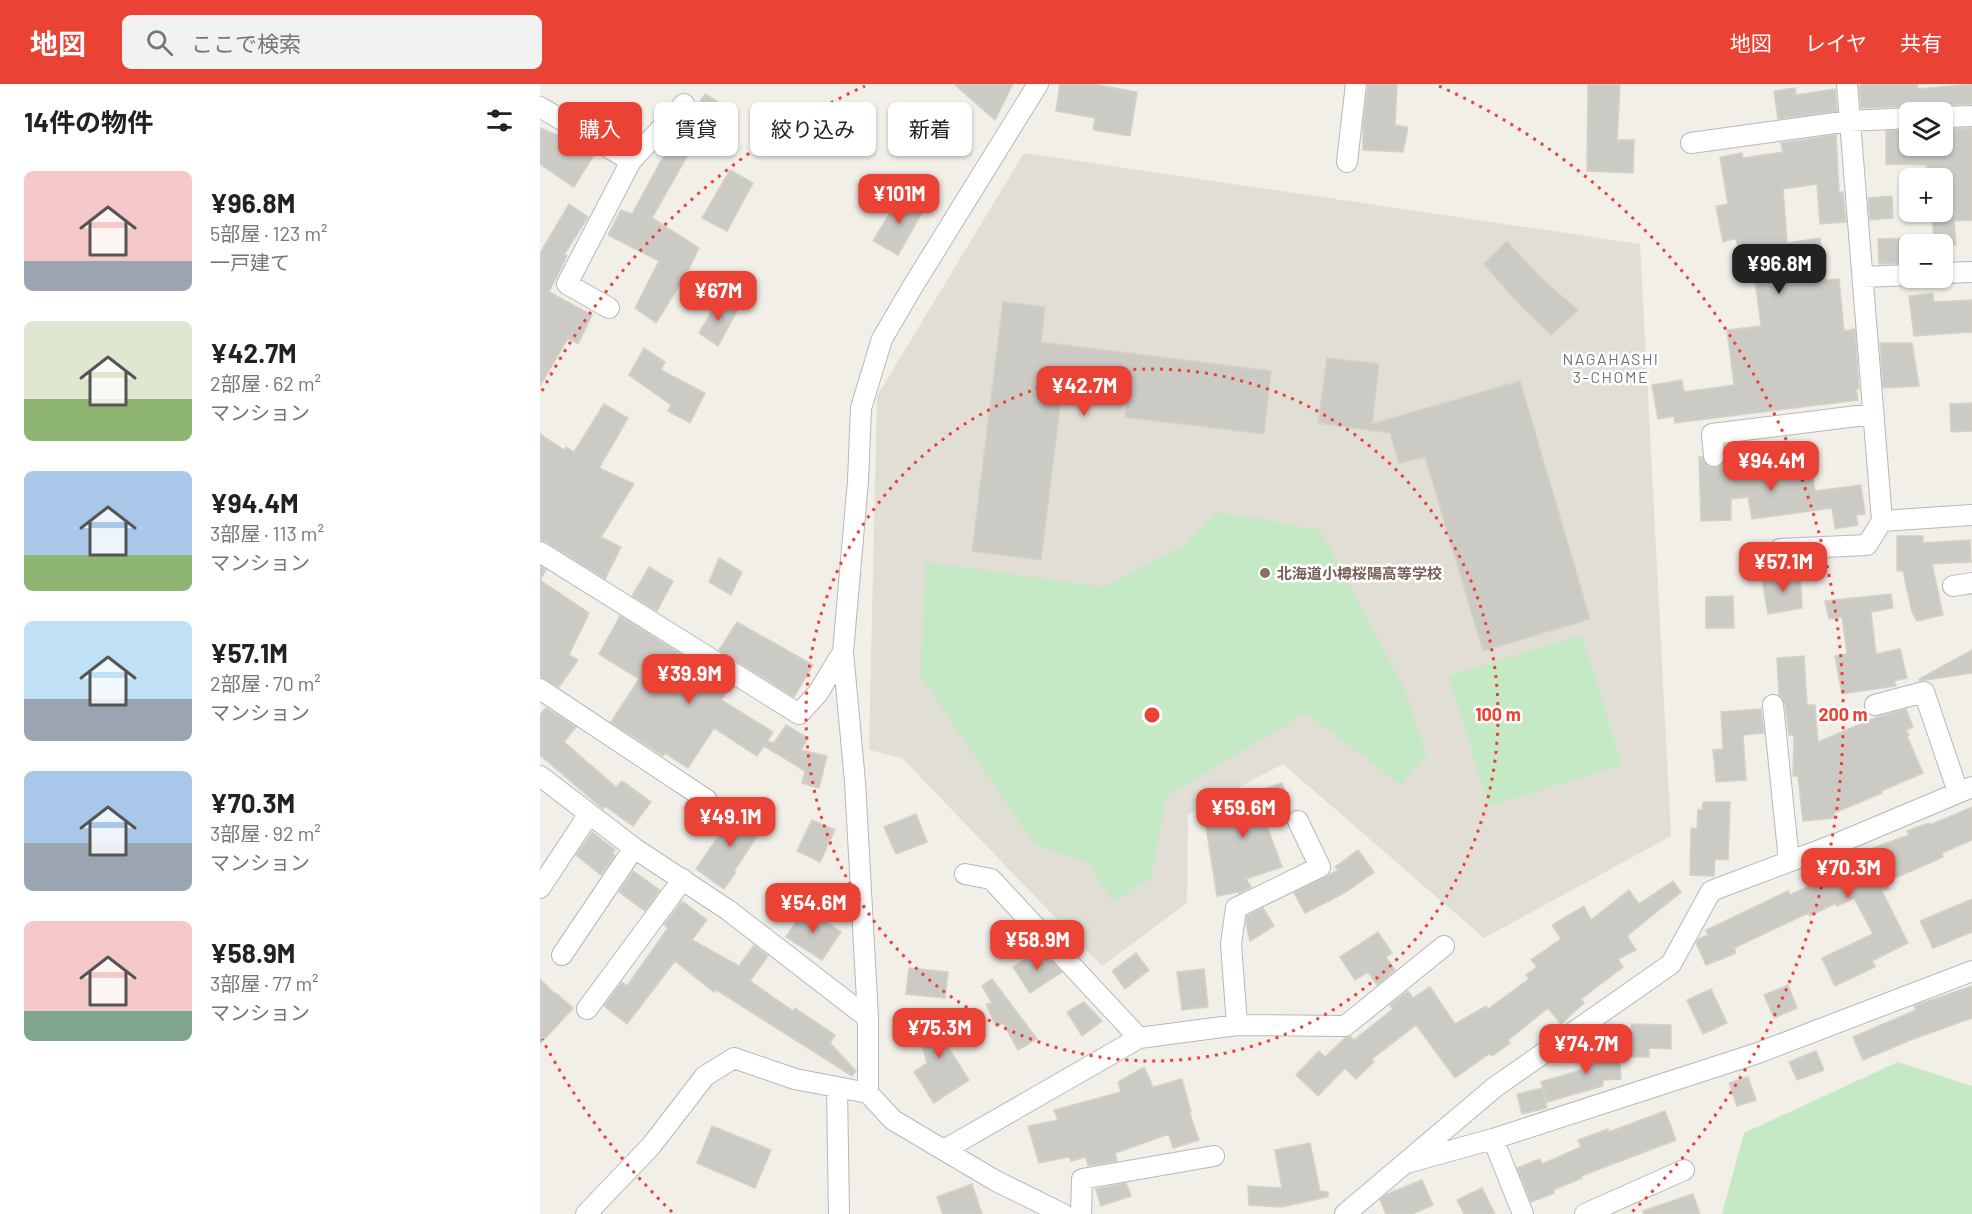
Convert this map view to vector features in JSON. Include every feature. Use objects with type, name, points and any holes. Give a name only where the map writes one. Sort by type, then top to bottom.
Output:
[{"type":"street","points":[[868,1093],[868,1018],[855,783],[843,652],[858,481],[861,408],[882,339],[1038,84]]},
{"type":"street","points":[[1347,162],[1356,84]]},
{"type":"street","points":[[1780,549],[1868,545],[1882,521],[1847,84]]},
{"type":"street","points":[[540,107],[631,161]]},
{"type":"street","points":[[1953,117],[1972,116]]},
{"type":"street","points":[[1691,142],[1851,121],[1899,119]]},
{"type":"street","points":[[609,308],[567,284],[631,161],[654,136]]},
{"type":"street","points":[[1953,273],[1972,272]]},
{"type":"street","points":[[1863,277],[1899,275]]},
{"type":"street","points":[[1714,456],[1712,434],[1873,414]]},
{"type":"street","points":[[1882,521],[1972,514]]},
{"type":"street","points":[[540,552],[799,714],[818,693],[843,652]]},
{"type":"street","points":[[540,689],[707,800]]},
{"type":"street","points":[[1345,1214],[1401,1164],[1495,1087],[1671,964],[1711,891],[1965,789],[1924,692],[1875,705]]},
{"type":"street","points":[[1773,705],[1789,861]]},
{"type":"street","points":[[541,779],[634,848],[728,910],[868,1018]]},
{"type":"street","points":[[540,888],[590,814]]},
{"type":"street","points":[[1237,1025],[1231,944],[1236,908],[1320,867],[1298,821]]},
{"type":"street","points":[[562,955],[634,848]]},
{"type":"street","points":[[965,874],[992,879],[1139,1038]]},
{"type":"street","points":[[587,1009],[683,879]]},
{"type":"street","points":[[944,1150],[1139,1038],[1237,1025],[1345,1026],[1444,946]]},
{"type":"street","points":[[1401,1164],[1493,1139],[1758,1053],[1972,971]]},
{"type":"street","points":[[586,1214],[651,1146],[705,1076],[734,1058],[795,1078],[868,1093],[893,1120],[996,1181],[1063,1214]]},
{"type":"street","points":[[837,1088],[839,1214]]},
{"type":"street","points":[[1493,1139],[1523,1214]]},
{"type":"street","points":[[1081,1214],[1082,1179],[1214,1156]]},
{"type":"street","points":[[1586,1214],[1684,1170]]},
{"type":"shaded area","name":"北海道小樽桜陽高等学校","points":[[1024,153],[1640,244],[1671,836],[1484,938],[1283,764],[1188,814],[1187,903],[1102,966],[902,758],[869,750],[877,396]]},
{"type":"green space","points":[[1217,512],[1320,530],[1404,688],[1427,755],[1401,785],[1306,713],[1166,796],[1151,878],[1113,902],[1088,863],[1034,844],[920,675],[926,562],[1104,587],[1186,544]]},
{"type":"green space","points":[[1582,635],[1622,765],[1489,806],[1448,676]]},
{"type":"green space","points":[[1898,1062],[1972,1086],[1972,1214],[1722,1214],[1744,1133]]},
{"type":"building","points":[[954,84],[1013,84],[995,120]]},
{"type":"building","points":[[1060,84],[1093,84],[1137,92],[1130,136],[1093,130],[1095,118],[1056,111]]},
{"type":"building","points":[[1368,84],[1397,84],[1395,125],[1408,127],[1403,152],[1363,150],[1363,125]]},
{"type":"building","points":[[1588,84],[1620,85],[1617,140],[1634,140],[1633,173],[1587,171]]},
{"type":"building","points":[[1862,84],[1917,84],[1918,89],[1972,84],[1972,104],[1899,102],[1899,106],[1861,108],[1859,86]]},
{"type":"building","points":[[1795,88],[1796,95],[1835,89],[1837,111],[1778,119],[1774,91]]},
{"type":"building","points":[[705,94],[718,102],[700,102]]},
{"type":"building","points":[[540,128],[558,135],[558,156],[593,156],[574,187],[540,164]]},
{"type":"building","points":[[1972,128],[1972,220],[1954,221],[1956,245],[1953,245],[1953,234],[1933,234],[1933,222],[1953,222],[1953,168],[1886,164],[1886,131],[1899,130],[1899,156],[1953,156],[1953,129]]},
{"type":"building","points":[[1836,135],[1839,192],[1843,192],[1846,222],[1820,224],[1817,184],[1783,189],[1787,243],[1820,238],[1826,280],[1839,279],[1844,331],[1855,329],[1858,400],[1675,423],[1674,416],[1658,419],[1652,385],[1682,380],[1684,392],[1734,385],[1727,330],[1761,326],[1755,279],[1744,281],[1736,238],[1723,242],[1716,206],[1728,204],[1720,157],[1742,153],[1743,158],[1783,152],[1781,143]]},
{"type":"building","points":[[664,156],[687,156],[652,218],[699,248],[686,275],[656,323],[635,308],[659,261],[608,235],[621,210],[632,214]]},
{"type":"building","points":[[730,170],[753,183],[727,231],[702,218]]},
{"type":"building","points":[[900,196],[924,209],[898,255],[873,241]]},
{"type":"building","points":[[1892,196],[1893,218],[1870,220],[1868,198]]},
{"type":"building","points":[[569,204],[588,217],[564,255],[567,256],[549,292],[592,315],[578,344],[568,338],[540,386],[540,253]]},
{"type":"building","points":[[1899,238],[1899,263],[1879,264],[1878,239]]},
{"type":"building","points":[[1507,241],[1542,279],[1578,310],[1551,335],[1519,304],[1484,264]]},
{"type":"building","points":[[1933,293],[1934,302],[1972,300],[1972,332],[1914,336],[1909,296]]},
{"type":"building","points":[[719,299],[737,311],[718,346],[699,333]]},
{"type":"building","points":[[1003,302],[1045,307],[1041,342],[1271,371],[1264,434],[1125,417],[1128,391],[1063,382],[1041,560],[972,551]]},
{"type":"building","points":[[1880,343],[1912,343],[1919,386],[1883,388]]},
{"type":"building","points":[[644,348],[665,362],[661,370],[705,393],[690,423],[668,411],[671,405],[629,375]]},
{"type":"building","points":[[1327,358],[1379,364],[1372,424],[1520,381],[1590,619],[1483,651],[1425,457],[1399,463],[1390,433],[1318,423]]},
{"type":"building","points":[[1972,403],[1972,431],[1951,432],[1950,404]]},
{"type":"building","points":[[604,404],[628,418],[599,468],[634,484],[601,537],[621,547],[605,579],[540,540],[540,434],[564,450],[566,447],[574,452]]},
{"type":"building","points":[[1764,452],[1766,476],[1812,470],[1815,491],[1861,485],[1865,514],[1856,515],[1858,525],[1835,529],[1832,508],[1752,519],[1748,497],[1731,499],[1731,520],[1701,521],[1699,457],[1702,457],[1708,467],[1714,468],[1721,465],[1726,455]]},
{"type":"building","points":[[1897,536],[1923,536],[1923,543],[1970,540],[1971,562],[1932,564],[1943,615],[1917,621],[1912,612],[1903,571],[1897,571]]},
{"type":"building","points":[[719,558],[742,572],[731,595],[709,582]]},
{"type":"building","points":[[540,566],[546,570],[540,580]]},
{"type":"building","points":[[649,567],[673,581],[657,611],[632,596]]},
{"type":"building","points":[[1800,572],[1802,608],[1768,614],[1762,579]]},
{"type":"building","points":[[540,580],[589,613],[569,655],[578,660],[559,687],[540,677]]},
{"type":"building","points":[[1891,594],[1893,608],[1871,612],[1876,654],[1900,649],[1907,678],[1894,681],[1896,686],[1842,694],[1835,656],[1847,654],[1842,617],[1829,619],[1825,601]]},
{"type":"building","points":[[1733,596],[1734,628],[1706,628],[1706,597]]},
{"type":"building","points":[[620,616],[730,685],[721,700],[773,732],[767,741],[774,743],[786,725],[808,738],[801,750],[827,756],[819,788],[802,783],[805,771],[764,746],[757,756],[714,728],[688,768],[665,753],[663,756],[611,722],[639,679],[599,654]]},
{"type":"building","points":[[737,622],[813,665],[794,697],[719,650]]},
{"type":"building","points":[[1972,650],[1972,673],[1920,681],[1919,679]]},
{"type":"building","points":[[1804,656],[1807,705],[1815,705],[1818,742],[1877,717],[1906,709],[1913,727],[1906,730],[1909,735],[1907,736],[1923,773],[1834,813],[1834,818],[1803,821],[1798,776],[1793,776],[1794,735],[1789,735],[1785,703],[1779,695],[1777,658]]},
{"type":"building","points":[[546,708],[576,727],[564,742],[616,787],[622,781],[651,802],[633,826],[605,806],[603,809],[540,755],[540,715]]},
{"type":"building","points":[[1761,709],[1764,733],[1743,735],[1746,780],[1716,782],[1713,750],[1723,749],[1721,712]]},
{"type":"building","points":[[1282,783],[1290,806],[1263,815],[1282,867],[1246,879],[1251,887],[1239,893],[1217,896],[1203,808],[1256,797],[1255,792]]},
{"type":"building","points":[[1703,802],[1730,802],[1728,860],[1715,859],[1714,876],[1690,875],[1691,828],[1697,829],[1698,810],[1702,810]]},
{"type":"building","points":[[1972,807],[1972,840],[1942,853],[1943,857],[1886,882],[1889,889],[1882,891],[1908,943],[1872,961],[1875,967],[1835,986],[1822,958],[1873,934],[1854,898],[1837,906],[1836,903],[1810,916],[1808,913],[1734,948],[1736,953],[1706,965],[1696,943],[1698,939],[1708,935],[1706,930],[1788,891],[1790,895],[1858,863],[1854,855],[1909,835],[1907,831],[1929,823],[1930,825]]},
{"type":"building","points":[[738,808],[764,826],[724,889],[696,869]]},
{"type":"building","points":[[916,814],[927,842],[896,854],[884,827]]},
{"type":"building","points":[[812,820],[835,830],[820,862],[797,851]]},
{"type":"building","points":[[592,832],[615,850],[613,853],[615,855],[601,875],[576,855]]},
{"type":"building","points":[[1358,850],[1374,872],[1346,892],[1305,913],[1294,893],[1338,870],[1335,867]]},
{"type":"building","points":[[633,871],[660,890],[645,911],[619,892]]},
{"type":"building","points":[[1673,881],[1681,892],[1627,936],[1636,950],[1618,959],[1623,967],[1581,999],[1584,1003],[1561,1024],[1548,1008],[1508,1040],[1510,1043],[1492,1056],[1490,1053],[1455,1078],[1416,1025],[1372,1059],[1374,1062],[1356,1079],[1345,1068],[1318,1096],[1296,1075],[1319,1051],[1325,1057],[1345,1038],[1350,1036],[1354,1040],[1393,1009],[1390,1005],[1408,991],[1413,998],[1430,987],[1455,1024],[1486,1006],[1488,1009],[1529,979],[1526,975],[1537,967],[1531,960],[1561,939],[1552,925],[1584,906],[1591,920],[1629,890],[1639,904]]},
{"type":"building","points":[[1972,899],[1972,932],[1933,948],[1920,921]]},
{"type":"building","points":[[682,901],[707,920],[692,940],[739,966],[754,945],[768,956],[750,981],[793,1011],[795,1008],[835,1035],[830,1043],[856,1071],[852,1076],[715,989],[714,992],[675,961],[627,1024],[604,1006],[622,982],[627,986],[668,928],[664,925]]},
{"type":"building","points":[[805,908],[841,932],[822,960],[786,937]]},
{"type":"building","points":[[1263,908],[1274,926],[1250,941],[1246,924],[1247,916]]},
{"type":"building","points":[[1378,932],[1392,953],[1386,957],[1395,970],[1377,985],[1368,972],[1355,980],[1340,957]]},
{"type":"building","points":[[1040,949],[1062,972],[1030,993],[1013,967]]},
{"type":"building","points":[[1136,953],[1149,970],[1125,989],[1112,971]]},
{"type":"building","points":[[909,968],[948,972],[945,998],[906,994]]},
{"type":"building","points":[[1204,969],[1208,1007],[1182,1010],[1177,972]]},
{"type":"building","points":[[540,979],[573,1008],[540,1044]]},
{"type":"building","points":[[992,979],[1037,1039],[1018,1050],[1003,1023],[996,1027],[986,1004],[992,1003],[982,986]]},
{"type":"building","points":[[1788,985],[1797,1008],[1774,1018],[1764,995]]},
{"type":"building","points":[[1972,986],[1972,1018],[1863,1060],[1853,1037],[1916,1010],[1914,1006]]},
{"type":"building","points":[[1711,989],[1727,1023],[1703,1034],[1687,1000]]},
{"type":"building","points":[[1084,1002],[1102,1021],[1082,1036],[1067,1012]]},
{"type":"building","points":[[950,1015],[957,1041],[946,1044],[969,1080],[934,1103],[914,1072],[927,1063],[916,1024]]},
{"type":"building","points":[[1631,1024],[1671,1025],[1671,1049],[1649,1048],[1649,1057],[1631,1057]]},
{"type":"building","points":[[1619,1047],[1621,1079],[1603,1080],[1603,1086],[1547,1102],[1541,1082],[1591,1067],[1590,1049]]},
{"type":"building","points":[[1816,1051],[1824,1070],[1797,1080],[1789,1062]]},
{"type":"building","points":[[1144,1067],[1153,1087],[1182,1079],[1191,1112],[1189,1112],[1199,1140],[1173,1148],[1169,1134],[1115,1153],[1117,1161],[1088,1166],[1086,1157],[1071,1161],[1069,1157],[1039,1163],[1028,1126],[1058,1120],[1054,1110],[1121,1092],[1118,1082]]},
{"type":"building","points":[[1748,1077],[1756,1100],[1737,1106],[1729,1083]]},
{"type":"building","points":[[1543,1088],[1547,1108],[1522,1114],[1517,1094]]},
{"type":"building","points":[[1665,1111],[1676,1140],[1581,1176],[1582,1178],[1553,1190],[1554,1193],[1531,1202],[1517,1168],[1540,1159],[1542,1164],[1581,1147],[1578,1140],[1608,1129],[1609,1132]]},
{"type":"building","points":[[712,1126],[771,1150],[755,1188],[697,1163]]},
{"type":"building","points":[[1310,1143],[1320,1191],[1328,1192],[1328,1197],[1281,1207],[1249,1205],[1248,1186],[1282,1188],[1275,1150]]},
{"type":"building","points":[[1422,1180],[1433,1205],[1412,1214],[1386,1214],[1380,1200],[1385,1195]]},
{"type":"building","points":[[1126,1183],[1131,1196],[1101,1206],[1096,1189]]},
{"type":"building","points":[[972,1184],[982,1214],[943,1214],[937,1197]]},
{"type":"building","points":[[1482,1188],[1495,1214],[1464,1214],[1457,1200]]},
{"type":"building","points":[[1693,1194],[1700,1214],[1644,1214],[1643,1211]]},
{"type":"place","name":"北海道小樽桜陽高等学校","points":[[1265,573]]},
{"type":"district","name":"NAGAHASHI 3-CHOME","points":[[1611,367]]}]
